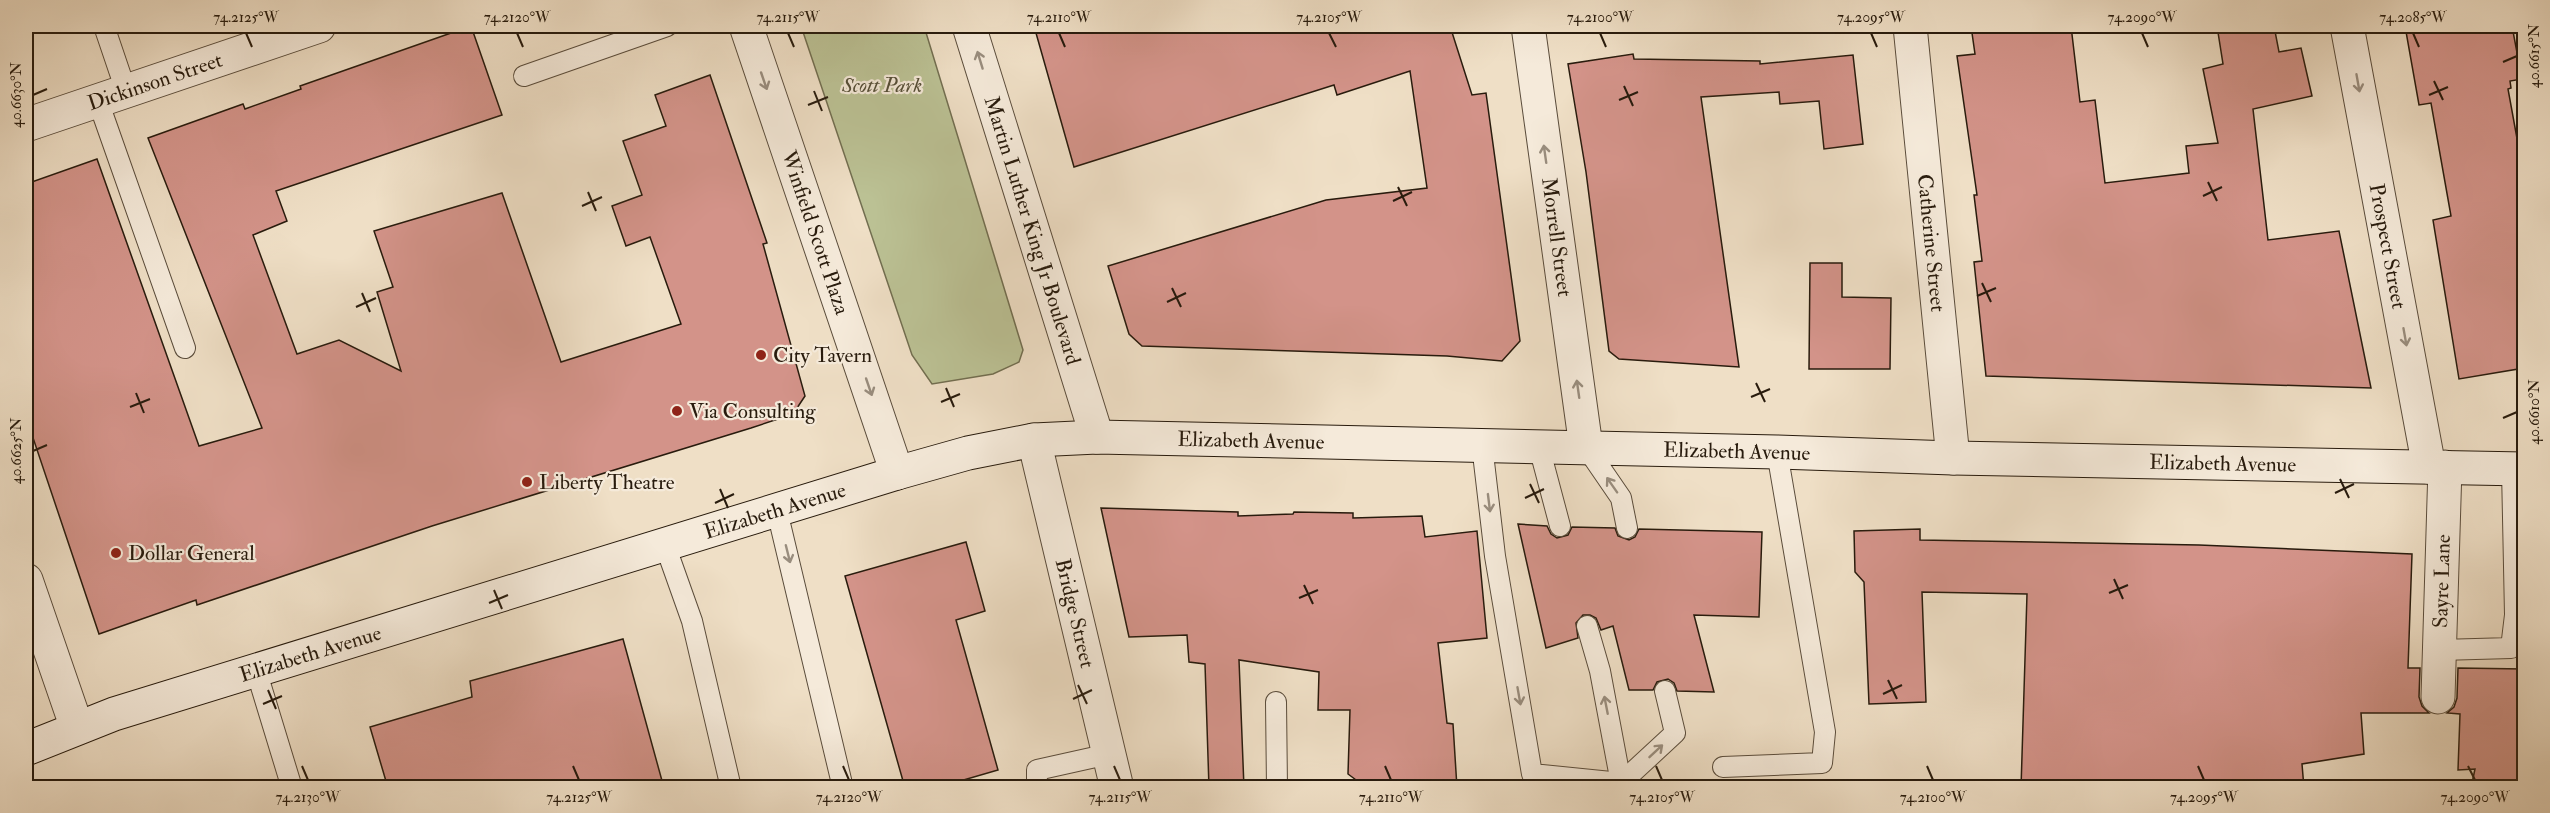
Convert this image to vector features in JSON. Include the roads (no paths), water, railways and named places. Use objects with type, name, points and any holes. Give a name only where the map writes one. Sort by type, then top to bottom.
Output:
[{"type":"street","name":"Dickinson Street","points":[[26,125],[320,26]]},
{"type":"street","name":"Winfield Scott Plaza","points":[[746,26],[897,473]]},
{"type":"street","name":"Martin Luther King Jr Boulevard","points":[[969,26],[1097,437]]},
{"type":"street","name":"Morrell Street","points":[[1528,26],[1586,447]]},
{"type":"street","name":"Catherine Street","points":[[1910,26],[1953,459]]},
{"type":"street","name":"Prospect Street","points":[[2347,26],[2437,467]]},
{"type":"street","name":"Elizabeth Avenue","points":[[26,749],[114,714],[897,473],[968,453],[1034,440],[1097,437],[1586,447],[1953,459],[2518,469]]},
{"type":"street","name":"Bridge Street","points":[[1034,440],[1117,788]]},
{"type":"street","name":"Sayre Lane","points":[[2437,467],[2440,650],[2438,697]]},
{"type":"street","points":[[26,580],[77,728]]},
{"type":"lane","points":[[104,26],[112,96],[185,348]]},
{"type":"lane","points":[[524,76],[667,26]]},
{"type":"lane","points":[[1482,445],[1526,781],[1621,783],[1675,733],[1665,691]]},
{"type":"lane","points":[[1539,447],[1560,526]]},
{"type":"lane","points":[[1586,447],[1621,498],[1627,528]]},
{"type":"lane","points":[[1723,767],[1822,763],[1825,732],[1777,452]]},
{"type":"lane","points":[[2440,650],[2511,648],[2520,615],[2518,469]]},
{"type":"lane","points":[[777,510],[843,788]]},
{"type":"lane","points":[[665,545],[692,621],[731,788]]},
{"type":"lane","points":[[1587,627],[1600,671],[1621,783]]},
{"type":"lane","points":[[256,670],[292,788]]},
{"type":"lane","points":[[1276,702],[1277,788]]},
{"type":"lane","points":[[1037,788],[1037,770],[1109,754]]},
{"type":"place","name":"City Tavern","points":[[761,355]]},
{"type":"place","name":"Via Consulting","points":[[677,411]]},
{"type":"place","name":"Liberty Theatre","points":[[527,482]]},
{"type":"place","name":"Dollar General","points":[[116,553]]},
{"type":"park label","name":"Scott Park","points":[[882,85]]}]
